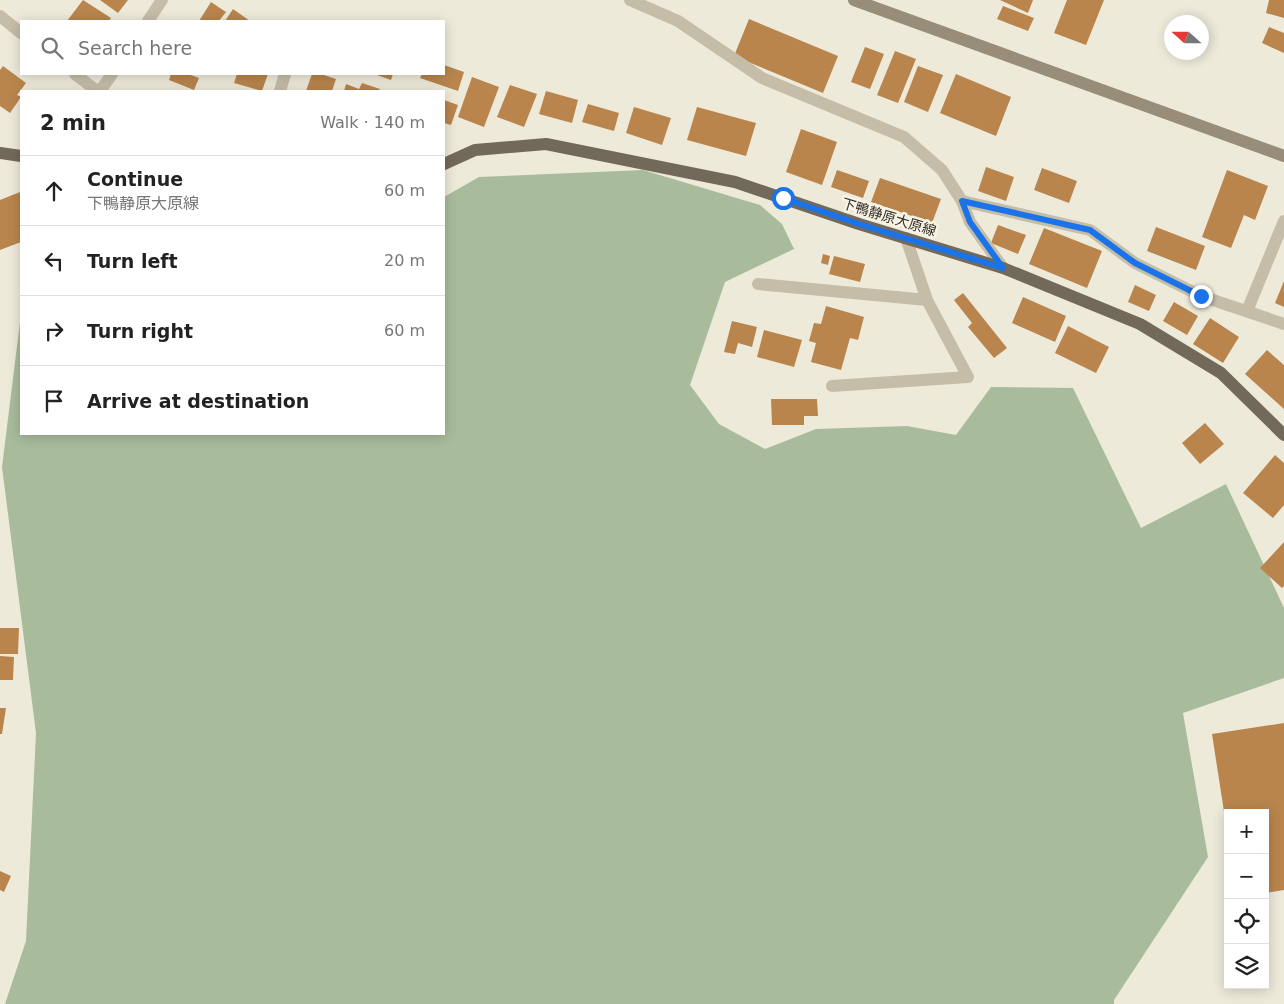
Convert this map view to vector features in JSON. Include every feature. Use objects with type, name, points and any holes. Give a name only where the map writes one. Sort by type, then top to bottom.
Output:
[{"type":"main road","name":"下鴨静原大原線","points":[[445,164],[475,150],[546,144],[735,182],[1003,268],[1140,324],[1220,372],[1284,435]]},
{"type":"main road","points":[[0,153],[20,156]]},
{"type":"street","points":[[149,20],[162,0]]},
{"type":"street","points":[[630,0],[678,20],[762,78],[904,137],[942,170],[962,201],[970,222],[1003,268]]},
{"type":"street","points":[[854,0],[1284,156]]},
{"type":"street","points":[[0,16],[20,32]]},
{"type":"street","points":[[76,75],[98,90]]},
{"type":"street","points":[[100,90],[111,75]]},
{"type":"street","points":[[280,90],[285,75]]},
{"type":"street","points":[[962,201],[1090,230],[1135,263],[1201,296],[1284,324]]},
{"type":"street","points":[[1247,312],[1284,221]]},
{"type":"street","points":[[832,386],[968,377],[928,300],[906,238]]},
{"type":"street","points":[[758,284],[928,300]]},
{"type":"green space","points":[[643,170],[760,205],[782,224],[794,249],[725,282],[690,385],[719,424],[765,449],[816,429],[907,426],[956,435],[991,387],[1073,388],[1141,528],[1226,484],[1284,608],[1284,678],[1183,713],[1208,857],[1114,1000],[1114,1004],[5,1004],[26,941],[36,733],[2,467],[20,322],[20,435],[445,435],[445,196],[479,177]]},
{"type":"building","points":[[83,0],[111,18],[110,20],[68,20]]},
{"type":"building","points":[[100,0],[128,0],[118,13]]},
{"type":"building","points":[[1000,0],[1033,0],[1028,13]]},
{"type":"building","points":[[1067,0],[1104,0],[1086,45],[1054,33]]},
{"type":"building","points":[[1269,0],[1284,0],[1284,18],[1266,13]]},
{"type":"building","points":[[211,2],[226,12],[220,20],[200,20]]},
{"type":"building","points":[[1003,6],[1034,18],[1028,31],[997,19]]},
{"type":"building","points":[[233,9],[249,20],[226,20]]},
{"type":"building","points":[[749,19],[838,56],[823,93],[734,56]]},
{"type":"building","points":[[1269,27],[1284,33],[1284,53],[1262,43]]},
{"type":"building","points":[[865,47],[884,54],[870,89],[851,82]]},
{"type":"building","points":[[895,51],[916,59],[898,103],[877,95]]},
{"type":"building","points":[[445,65],[464,72],[458,91],[420,78],[422,75],[445,75]]},
{"type":"building","points":[[3,66],[26,83],[17,95],[20,98],[10,113],[0,106],[0,70]]},
{"type":"building","points":[[918,66],[943,75],[928,112],[904,102]]},
{"type":"building","points":[[956,74],[1011,97],[996,136],[940,113]]},
{"type":"building","points":[[171,75],[191,75],[199,78],[194,90],[169,80]]},
{"type":"building","points":[[237,75],[268,75],[262,90],[234,83]]},
{"type":"building","points":[[312,75],[324,75],[336,79],[332,90],[306,90]]},
{"type":"building","points":[[377,75],[393,75],[391,80]]},
{"type":"building","points":[[472,77],[499,87],[484,127],[458,117]]},
{"type":"building","points":[[362,83],[380,89],[344,90],[346,84],[359,89]]},
{"type":"building","points":[[510,85],[537,94],[524,127],[497,117]]},
{"type":"building","points":[[546,91],[578,100],[572,123],[539,114]]},
{"type":"building","points":[[445,100],[458,105],[451,125],[445,123]]},
{"type":"building","points":[[588,104],[619,113],[614,131],[582,122]]},
{"type":"building","points":[[634,107],[671,118],[662,145],[626,133]]},
{"type":"building","points":[[697,107],[756,123],[746,156],[687,140]]},
{"type":"building","points":[[801,129],[837,142],[822,185],[786,172]]},
{"type":"building","points":[[986,167],[1014,177],[1006,201],[978,191]]},
{"type":"building","points":[[1042,168],[1077,181],[1069,203],[1034,190]]},
{"type":"building","points":[[837,170],[869,181],[863,198],[831,187]]},
{"type":"building","points":[[1227,170],[1268,186],[1255,220],[1244,215],[1231,248],[1202,237]]},
{"type":"building","points":[[880,178],[941,199],[932,223],[871,202]]},
{"type":"building","points":[[20,192],[20,242],[0,250],[0,200]]},
{"type":"building","points":[[998,225],[1026,235],[1018,254],[991,243]]},
{"type":"building","points":[[1156,227],[1205,246],[1196,270],[1147,251]]},
{"type":"building","points":[[1044,228],[1102,251],[1087,288],[1029,264]]},
{"type":"building","points":[[823,254],[830,256],[828,265],[821,263]]},
{"type":"building","points":[[834,256],[865,264],[860,282],[829,274]]},
{"type":"building","points":[[1284,281],[1284,307],[1275,303]]},
{"type":"building","points":[[1135,285],[1156,295],[1149,311],[1128,302]]},
{"type":"building","points":[[963,293],[1007,348],[994,358],[968,327],[972,323],[954,300]]},
{"type":"building","points":[[1023,297],[1066,316],[1055,342],[1012,323]]},
{"type":"building","points":[[1174,302],[1198,316],[1187,335],[1163,321]]},
{"type":"building","points":[[826,306],[864,317],[858,340],[850,338],[841,370],[811,362],[816,343],[809,341],[814,323],[821,324]]},
{"type":"building","points":[[1210,318],[1239,337],[1223,363],[1193,344]]},
{"type":"building","points":[[732,321],[757,327],[752,347],[738,343],[735,354],[724,352]]},
{"type":"building","points":[[1068,326],[1109,347],[1096,373],[1055,353]]},
{"type":"building","points":[[764,330],[802,340],[794,367],[757,357]]},
{"type":"building","points":[[1267,350],[1284,365],[1284,409],[1245,374]]},
{"type":"building","points":[[771,399],[817,399],[818,416],[804,416],[804,425],[772,425]]},
{"type":"building","points":[[1205,423],[1224,444],[1200,464],[1182,443]]},
{"type":"building","points":[[1275,455],[1284,463],[1284,505],[1273,518],[1243,493]]},
{"type":"building","points":[[1284,542],[1284,586],[1282,588],[1260,568]]},
{"type":"building","points":[[0,628],[19,628],[18,654],[0,654]]},
{"type":"building","points":[[0,656],[14,657],[13,680],[0,680]]},
{"type":"building","points":[[0,708],[6,708],[2,734],[0,734]]},
{"type":"building","points":[[1284,723],[1284,890],[1269,892],[1269,809],[1224,809],[1224,812],[1212,734]]},
{"type":"building","points":[[0,871],[11,876],[4,892],[0,890]]},
{"type":"route","points":[[783,198],[859,224],[1003,268],[970,222],[962,201],[1090,230],[1135,263],[1201,296]]}]
